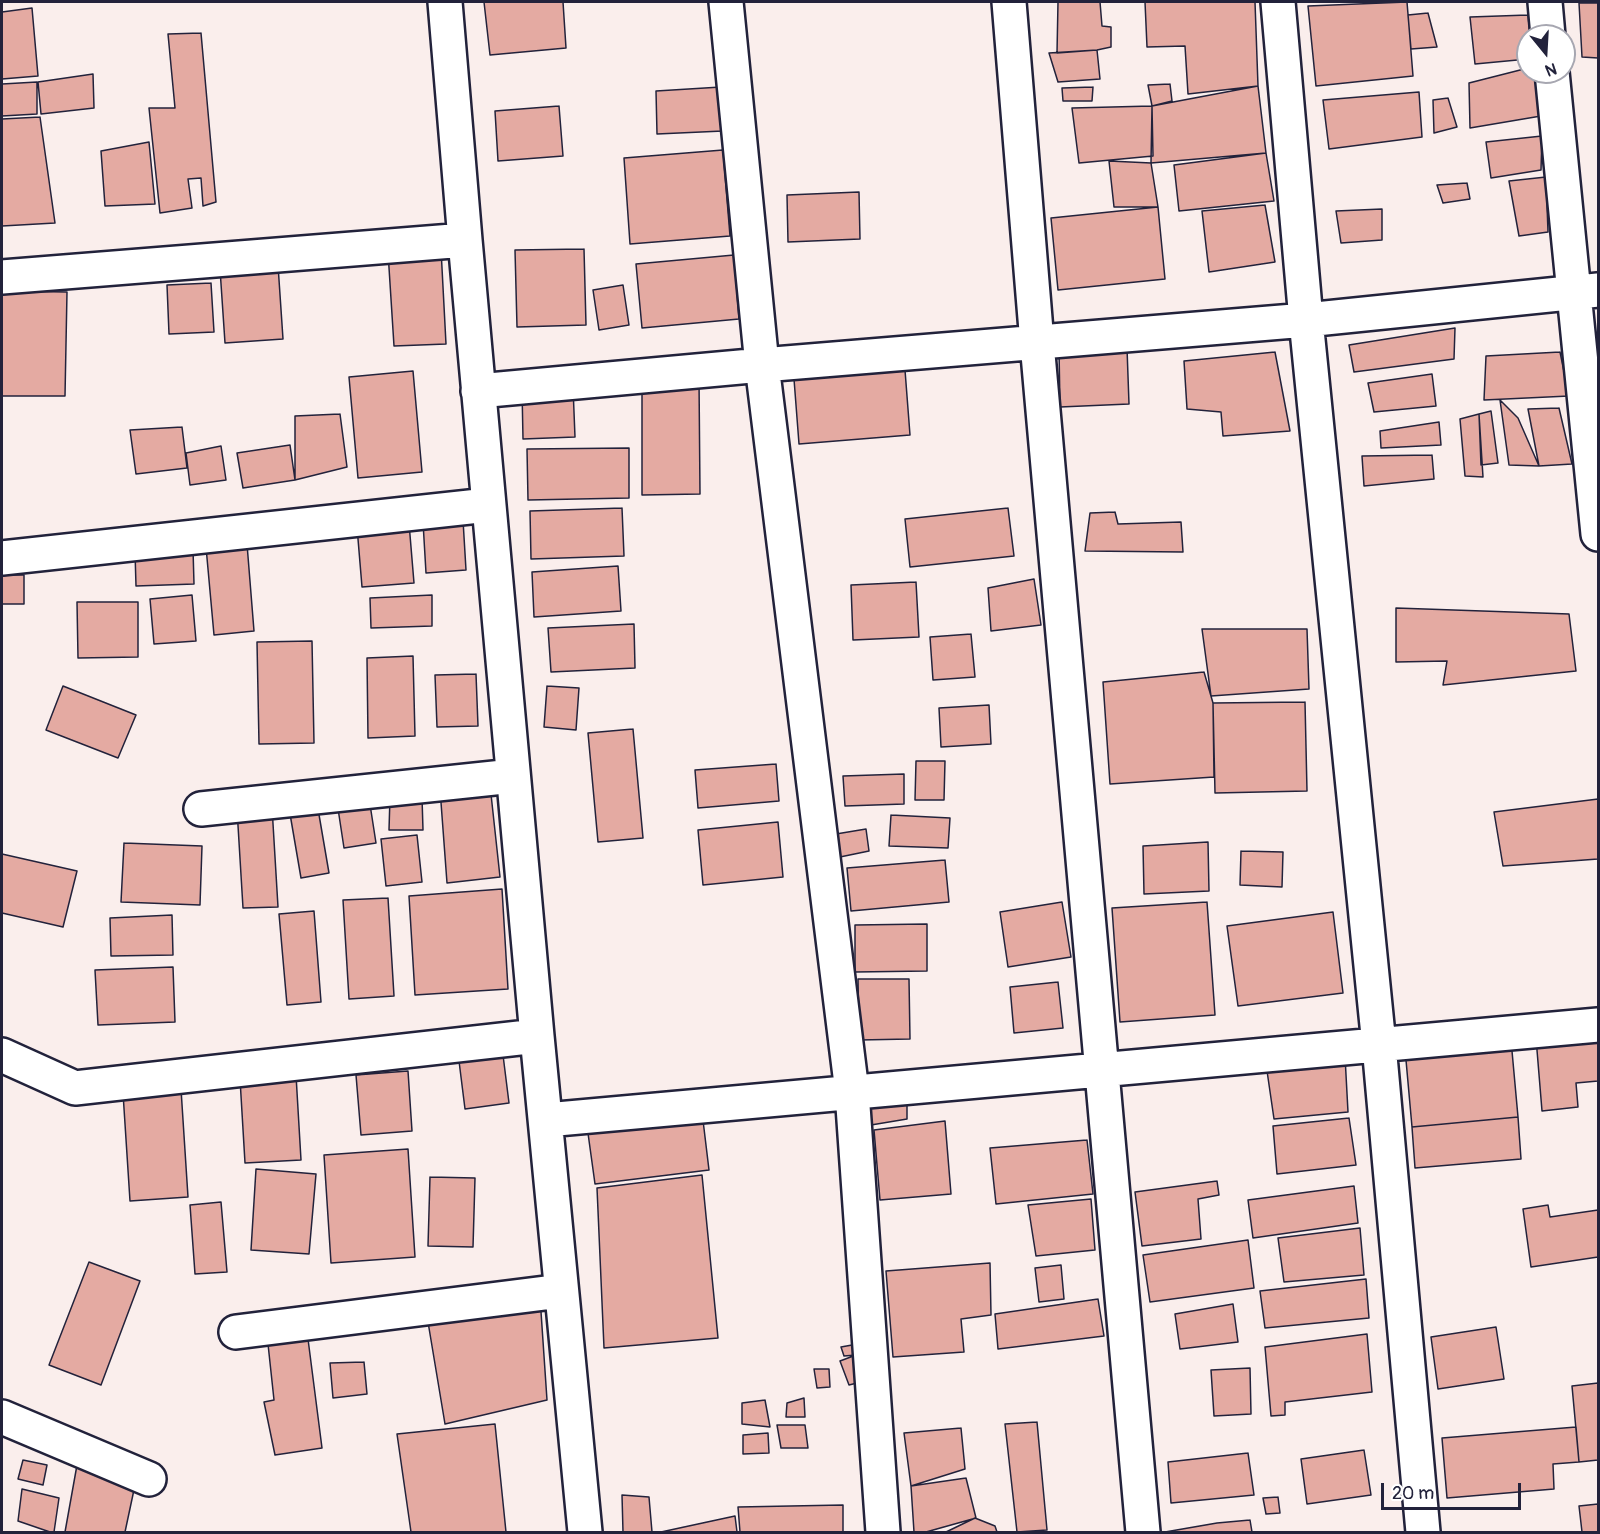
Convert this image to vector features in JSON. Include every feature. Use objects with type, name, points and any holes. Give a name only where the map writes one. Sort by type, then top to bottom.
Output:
[{"type":"street","points":[[445,2],[488,505],[585,1533]]},
{"type":"street","points":[[726,2],[762,365],[852,1092],[884,1533]]},
{"type":"street","points":[[1009,2],[1037,343],[1143,1533]]},
{"type":"street","points":[[1278,2],[1306,320],[1379,1045],[1423,1533]]},
{"type":"street","points":[[1545,2],[1547,24]]},
{"type":"street","points":[[1554,84],[1586,292],[1599,534]]},
{"type":"street","points":[[2,277],[465,240]]},
{"type":"street","points":[[478,391],[1306,320],[1586,292]]},
{"type":"street","points":[[2,558],[488,505]]},
{"type":"street","points":[[201,809],[513,776]]},
{"type":"street","points":[[546,1120],[1599,1025]]},
{"type":"street","points":[[2,1055],[75,1088],[537,1036]]},
{"type":"street","points":[[236,1332],[561,1291]]},
{"type":"street","points":[[2,1417],[149,1479]]},
{"type":"building","points":[[484,2],[563,2],[566,48],[490,55]]},
{"type":"building","points":[[1058,2],[1100,2],[1102,26],[1111,27],[1111,47],[1057,53]]},
{"type":"building","points":[[1145,2],[1255,2],[1258,86],[1188,94],[1185,46],[1147,47]]},
{"type":"building","points":[[1407,2],[1413,76],[1316,86],[1308,6]]},
{"type":"building","points":[[1579,3],[1598,3],[1598,58],[1582,57]]},
{"type":"building","points":[[32,8],[38,76],[2,79],[2,12]]},
{"type":"building","points":[[1428,13],[1437,47],[1411,49],[1408,15]]},
{"type":"building","points":[[1528,15],[1529,24],[1516,24],[1516,60],[1475,64],[1470,17]]},
{"type":"building","points":[[201,33],[216,202],[203,206],[201,178],[188,179],[192,208],[160,213],[149,108],[175,108],[168,34]]},
{"type":"building","points":[[1097,50],[1100,79],[1058,82],[1049,53]]},
{"type":"building","points":[[1516,71],[1516,84],[1537,84],[1541,116],[1470,128],[1469,83]]},
{"type":"building","points":[[93,74],[94,108],[41,114],[38,82]]},
{"type":"building","points":[[37,82],[37,114],[2,116],[2,84]]},
{"type":"building","points":[[1170,84],[1172,101],[1152,106],[1148,85]]},
{"type":"building","points":[[1258,86],[1266,153],[1151,163],[1152,106]]},
{"type":"building","points":[[721,87],[723,131],[657,134],[656,91]]},
{"type":"building","points":[[1093,87],[1092,101],[1063,101],[1062,88]]},
{"type":"building","points":[[1419,92],[1422,137],[1329,149],[1323,100]]},
{"type":"building","points":[[1448,98],[1457,127],[1434,133],[1433,100]]},
{"type":"building","points":[[559,106],[563,156],[498,161],[495,111]]},
{"type":"building","points":[[1152,106],[1153,156],[1079,163],[1072,108]]},
{"type":"building","points":[[40,117],[55,223],[2,226],[2,119]]},
{"type":"building","points":[[1542,136],[1541,170],[1491,178],[1486,142]]},
{"type":"building","points":[[149,142],[155,204],[105,206],[101,151]]},
{"type":"building","points":[[723,150],[730,236],[630,244],[624,158]]},
{"type":"building","points":[[1266,153],[1274,201],[1179,211],[1174,165]]},
{"type":"building","points":[[1109,161],[1151,163],[1158,207],[1114,207]]},
{"type":"building","points":[[1546,177],[1548,232],[1519,236],[1509,181]]},
{"type":"building","points":[[1467,183],[1470,199],[1443,203],[1437,185]]},
{"type":"building","points":[[859,192],[860,239],[788,242],[787,195]]},
{"type":"building","points":[[1265,205],[1275,262],[1209,272],[1202,211]]},
{"type":"building","points":[[1158,207],[1165,279],[1058,290],[1051,218]]},
{"type":"building","points":[[1382,209],[1382,240],[1341,243],[1336,211]]},
{"type":"building","points":[[441,249],[446,344],[394,346],[388,252]]},
{"type":"building","points":[[584,249],[586,325],[517,327],[515,250]]},
{"type":"building","points":[[734,255],[739,319],[642,328],[636,264]]},
{"type":"building","points":[[278,265],[283,339],[225,343],[220,269]]},
{"type":"building","points":[[211,283],[214,332],[169,334],[167,285]]},
{"type":"building","points":[[623,285],[629,325],[599,330],[593,290]]},
{"type":"building","points":[[2,291],[67,292],[65,396],[2,396]]},
{"type":"building","points":[[1455,328],[1454,359],[1354,372],[1349,345]]},
{"type":"building","points":[[1127,348],[1129,404],[1060,407],[1059,350]]},
{"type":"building","points":[[1275,352],[1290,431],[1223,436],[1221,412],[1187,409],[1184,361]]},
{"type":"building","points":[[1560,352],[1569,396],[1484,400],[1486,356]]},
{"type":"building","points":[[905,370],[910,435],[799,444],[794,379]]},
{"type":"building","points":[[413,371],[422,472],[358,478],[349,377]]},
{"type":"building","points":[[1432,374],[1436,406],[1374,412],[1368,383]]},
{"type":"building","points":[[699,379],[700,494],[642,495],[642,380]]},
{"type":"building","points":[[573,387],[575,437],[523,439],[522,389]]},
{"type":"building","points":[[1500,400],[1518,418],[1539,466],[1509,465]]},
{"type":"building","points":[[1559,408],[1572,464],[1539,466],[1528,409]]},
{"type":"building","points":[[1491,411],[1498,463],[1481,465],[1479,414]]},
{"type":"building","points":[[340,414],[347,467],[295,480],[295,416]]},
{"type":"building","points":[[1479,414],[1483,477],[1465,476],[1460,419]]},
{"type":"building","points":[[1439,422],[1441,445],[1381,448],[1380,431]]},
{"type":"building","points":[[182,427],[187,468],[136,474],[130,430]]},
{"type":"building","points":[[290,445],[295,480],[243,488],[237,453]]},
{"type":"building","points":[[221,446],[226,480],[190,485],[186,453]]},
{"type":"building","points":[[629,448],[629,498],[528,500],[527,449]]},
{"type":"building","points":[[1432,455],[1434,479],[1364,486],[1362,456]]},
{"type":"building","points":[[622,508],[624,556],[531,559],[530,511]]},
{"type":"building","points":[[1008,508],[1014,556],[910,567],[905,519]]},
{"type":"building","points":[[1115,512],[1118,524],[1181,522],[1183,552],[1085,551],[1090,513]]},
{"type":"building","points":[[463,520],[466,570],[426,573],[423,522]]},
{"type":"building","points":[[409,523],[414,583],[362,587],[357,527]]},
{"type":"building","points":[[247,544],[254,631],[214,635],[206,547]]},
{"type":"building","points":[[193,549],[194,584],[136,586],[135,552]]},
{"type":"building","points":[[618,566],[621,611],[534,617],[532,572]]},
{"type":"building","points":[[2,575],[24,575],[24,604],[2,604]]},
{"type":"building","points":[[1034,579],[1041,625],[991,631],[988,588]]},
{"type":"building","points":[[916,582],[919,637],[853,640],[851,585]]},
{"type":"building","points":[[192,595],[196,641],[154,644],[150,599]]},
{"type":"building","points":[[432,595],[432,626],[371,628],[370,598]]},
{"type":"building","points":[[77,602],[138,602],[138,657],[78,658]]},
{"type":"building","points":[[1396,608],[1569,614],[1576,671],[1443,685],[1447,661],[1396,662]]},
{"type":"building","points":[[634,624],[635,668],[551,672],[548,628]]},
{"type":"building","points":[[1202,629],[1307,629],[1309,689],[1211,696]]},
{"type":"building","points":[[971,634],[975,677],[933,680],[930,637]]},
{"type":"building","points":[[312,641],[314,743],[259,744],[257,642]]},
{"type":"building","points":[[413,656],[415,736],[368,738],[367,658]]},
{"type":"building","points":[[1204,672],[1213,703],[1214,777],[1110,784],[1103,682]]},
{"type":"building","points":[[476,674],[478,726],[437,727],[435,675]]},
{"type":"building","points":[[63,686],[136,715],[118,758],[46,730]]},
{"type":"building","points":[[547,686],[579,688],[576,730],[544,727]]},
{"type":"building","points":[[1305,702],[1307,791],[1215,793],[1213,703]]},
{"type":"building","points":[[989,705],[991,744],[941,747],[939,708]]},
{"type":"building","points":[[633,729],[643,838],[598,842],[588,733]]},
{"type":"building","points":[[916,761],[945,761],[944,800],[915,800]]},
{"type":"building","points":[[776,764],[779,801],[698,808],[695,770]]},
{"type":"building","points":[[904,774],[904,804],[845,806],[843,776]]},
{"type":"building","points":[[490,785],[500,877],[447,883],[440,789]]},
{"type":"building","points":[[390,797],[422,797],[423,830],[389,830]]},
{"type":"building","points":[[369,798],[376,843],[344,848],[337,802]]},
{"type":"building","points":[[1598,799],[1598,859],[1503,866],[1494,812]]},
{"type":"building","points":[[317,803],[329,873],[301,878],[289,808]]},
{"type":"building","points":[[272,807],[278,907],[243,908],[237,809]]},
{"type":"building","points":[[891,815],[950,818],[948,848],[889,846]]},
{"type":"building","points":[[778,822],[783,877],[703,885],[698,830]]},
{"type":"building","points":[[866,829],[869,851],[840,857],[836,834]]},
{"type":"building","points":[[417,835],[422,882],[386,886],[381,839]]},
{"type":"building","points":[[1208,842],[1209,891],[1144,894],[1143,846]]},
{"type":"building","points":[[124,843],[202,846],[200,905],[121,902]]},
{"type":"building","points":[[1241,851],[1283,852],[1282,887],[1240,885]]},
{"type":"building","points":[[2,854],[77,871],[63,927],[2,913]]},
{"type":"building","points":[[945,860],[949,902],[851,911],[847,868]]},
{"type":"building","points":[[502,889],[508,989],[415,995],[409,896]]},
{"type":"building","points":[[388,898],[394,996],[349,999],[343,900]]},
{"type":"building","points":[[1062,902],[1071,957],[1008,967],[1000,912]]},
{"type":"building","points":[[1207,902],[1215,1015],[1120,1022],[1112,908]]},
{"type":"building","points":[[314,911],[321,1002],[287,1005],[279,914]]},
{"type":"building","points":[[1333,912],[1343,993],[1238,1006],[1227,926]]},
{"type":"building","points":[[172,915],[173,955],[111,956],[110,918]]},
{"type":"building","points":[[927,924],[927,971],[855,972],[855,925]]},
{"type":"building","points":[[173,967],[175,1022],[98,1025],[95,970]]},
{"type":"building","points":[[858,979],[909,979],[910,1039],[859,1040]]},
{"type":"building","points":[[1058,982],[1063,1028],[1014,1033],[1010,987]]},
{"type":"building","points":[[1598,1032],[1598,1081],[1576,1083],[1578,1107],[1542,1111],[1536,1038]]},
{"type":"building","points":[[1511,1040],[1518,1117],[1412,1127],[1405,1049]]},
{"type":"building","points":[[503,1055],[509,1103],[465,1109],[459,1061]]},
{"type":"building","points":[[1345,1056],[1348,1112],[1274,1119],[1266,1064]]},
{"type":"building","points":[[408,1071],[412,1131],[361,1135],[356,1075]]},
{"type":"building","points":[[296,1075],[301,1160],[245,1163],[240,1079]]},
{"type":"building","points":[[181,1089],[188,1197],[130,1201],[123,1093]]},
{"type":"building","points":[[907,1094],[907,1119],[871,1125],[869,1099]]},
{"type":"building","points":[[702,1112],[709,1170],[595,1184],[587,1126]]},
{"type":"building","points":[[1518,1117],[1521,1159],[1415,1168],[1412,1127]]},
{"type":"building","points":[[1349,1118],[1356,1165],[1277,1174],[1273,1126]]},
{"type":"building","points":[[945,1121],[951,1194],[880,1200],[874,1130]]},
{"type":"building","points":[[1087,1140],[1093,1194],[996,1204],[990,1148]]},
{"type":"building","points":[[408,1149],[415,1257],[331,1263],[324,1155]]},
{"type":"building","points":[[256,1169],[316,1174],[309,1254],[251,1250]]},
{"type":"building","points":[[702,1175],[718,1338],[604,1348],[597,1188]]},
{"type":"building","points":[[430,1177],[475,1178],[473,1247],[428,1246]]},
{"type":"building","points":[[1217,1181],[1219,1195],[1198,1199],[1201,1239],[1142,1246],[1135,1192]]},
{"type":"building","points":[[1354,1186],[1358,1223],[1253,1238],[1248,1200]]},
{"type":"building","points":[[1091,1199],[1095,1250],[1036,1256],[1028,1205]]},
{"type":"building","points":[[221,1202],[227,1272],[195,1274],[190,1205]]},
{"type":"building","points":[[1548,1205],[1550,1217],[1598,1210],[1598,1257],[1531,1267],[1523,1209]]},
{"type":"building","points":[[1360,1228],[1364,1275],[1284,1282],[1278,1238]]},
{"type":"building","points":[[1248,1240],[1254,1288],[1150,1302],[1143,1255]]},
{"type":"building","points":[[89,1262],[140,1281],[101,1385],[49,1365]]},
{"type":"building","points":[[990,1263],[991,1315],[961,1319],[964,1352],[893,1357],[886,1271]]},
{"type":"building","points":[[1061,1265],[1064,1299],[1039,1302],[1035,1268]]},
{"type":"building","points":[[1366,1279],[1369,1318],[1265,1328],[1260,1291]]},
{"type":"building","points":[[540,1297],[547,1400],[445,1424],[427,1316]]},
{"type":"building","points":[[1098,1299],[1104,1336],[998,1349],[995,1314]]},
{"type":"building","points":[[1233,1304],[1238,1342],[1180,1349],[1175,1314]]},
{"type":"building","points":[[1496,1327],[1504,1379],[1438,1389],[1431,1337]]},
{"type":"building","points":[[1367,1334],[1372,1392],[1285,1402],[1285,1415],[1271,1416],[1265,1347]]},
{"type":"building","points":[[308,1339],[322,1448],[275,1455],[264,1402],[274,1400],[268,1344]]},
{"type":"building","points":[[852,1345],[856,1355],[844,1356],[841,1347]]},
{"type":"building","points":[[856,1355],[865,1381],[849,1385],[840,1361]]},
{"type":"building","points":[[364,1362],[367,1394],[333,1398],[330,1363]]},
{"type":"building","points":[[1250,1368],[1251,1414],[1214,1416],[1211,1370]]},
{"type":"building","points":[[814,1369],[829,1369],[830,1387],[817,1388]]},
{"type":"building","points":[[1598,1383],[1598,1460],[1579,1462],[1572,1386]]},
{"type":"building","points":[[804,1398],[805,1417],[786,1417],[787,1403]]},
{"type":"building","points":[[765,1400],[770,1427],[742,1424],[742,1403]]},
{"type":"building","points":[[1037,1422],[1047,1530],[1017,1532],[1005,1424]]},
{"type":"building","points":[[495,1424],[506,1532],[411,1532],[397,1434]]},
{"type":"building","points":[[777,1425],[805,1425],[808,1448],[781,1448]]},
{"type":"building","points":[[1576,1427],[1579,1462],[1553,1464],[1554,1489],[1447,1498],[1442,1438]]},
{"type":"building","points":[[961,1428],[965,1469],[911,1486],[904,1433]]},
{"type":"building","points":[[768,1433],[769,1453],[743,1454],[743,1435]]},
{"type":"building","points":[[1364,1450],[1371,1495],[1307,1504],[1301,1459]]},
{"type":"building","points":[[1248,1453],[1254,1495],[1171,1503],[1168,1462]]},
{"type":"building","points":[[23,1460],[47,1465],[43,1485],[18,1479]]},
{"type":"building","points":[[77,1465],[135,1485],[125,1532],[65,1532]]},
{"type":"building","points":[[966,1478],[976,1518],[926,1532],[914,1532],[911,1486]]},
{"type":"building","points":[[22,1489],[59,1498],[54,1532],[18,1521]]},
{"type":"building","points":[[622,1495],[649,1497],[652,1532],[623,1532]]},
{"type":"building","points":[[1278,1497],[1280,1513],[1266,1514],[1263,1498]]},
{"type":"building","points":[[1598,1504],[1598,1532],[1582,1532],[1579,1506]]},
{"type":"building","points":[[843,1505],[843,1532],[740,1532],[738,1507]]},
{"type":"building","points":[[735,1516],[737,1532],[661,1532]]},
{"type":"building","points":[[975,1518],[995,1526],[997,1532],[946,1532]]},
{"type":"building","points":[[1250,1520],[1252,1532],[1165,1532],[1217,1523]]}]
